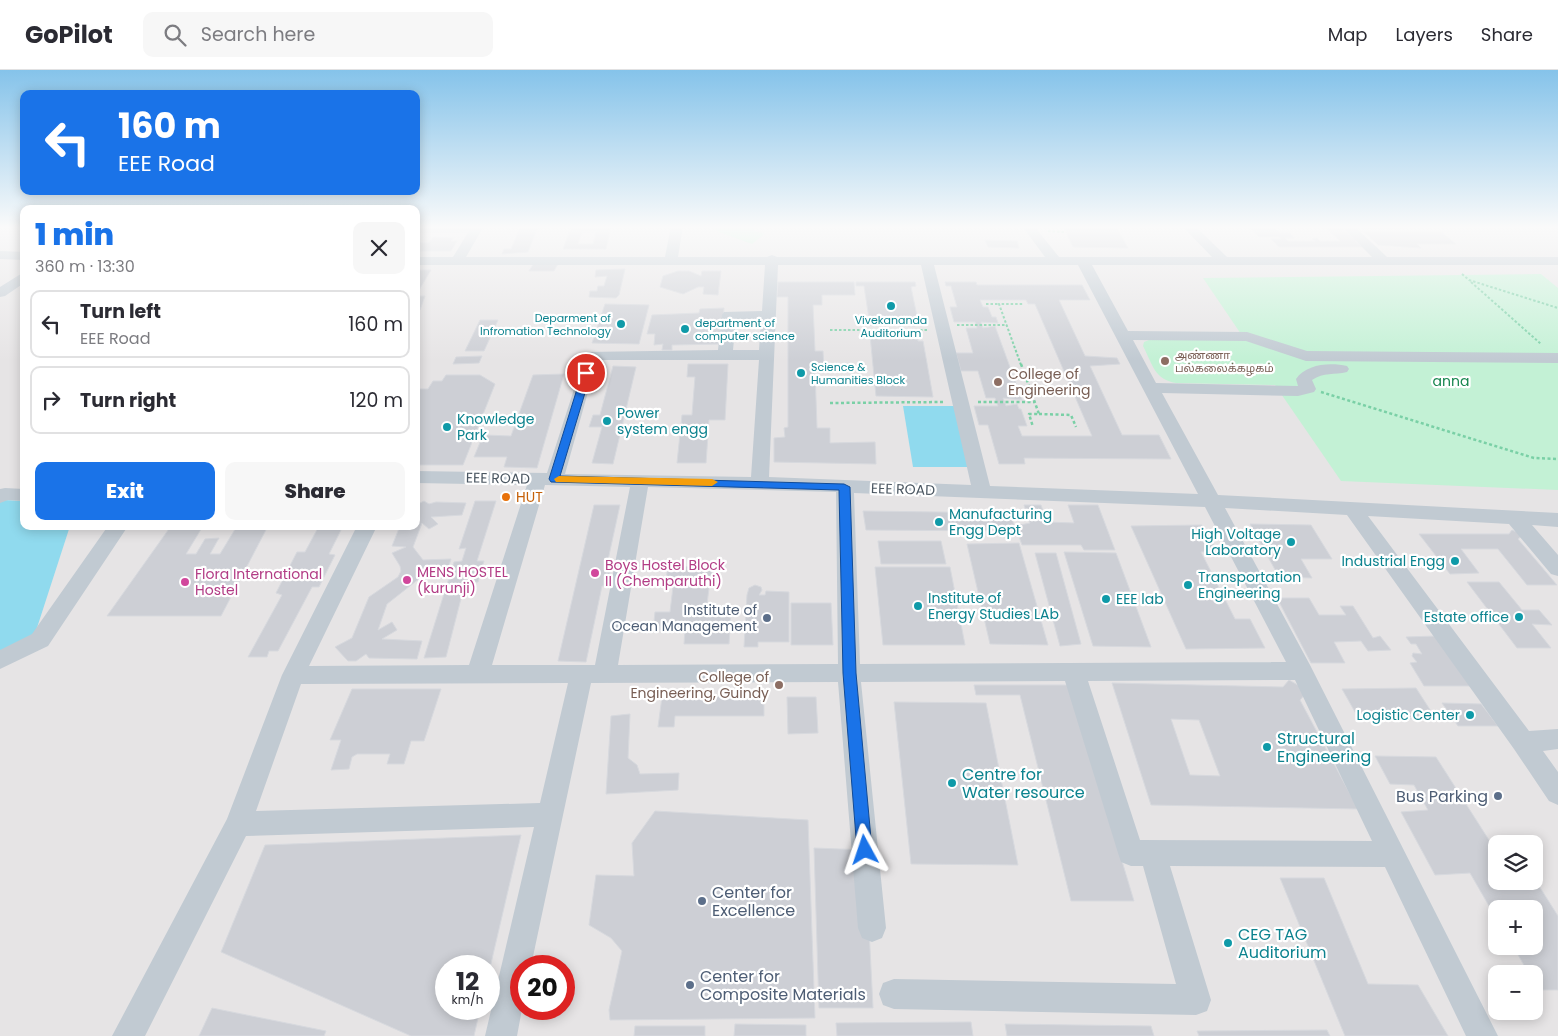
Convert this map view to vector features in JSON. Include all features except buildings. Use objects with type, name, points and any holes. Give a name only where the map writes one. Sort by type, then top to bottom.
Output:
[{"type":"street","points":[[760,483],[771,271]]},
{"type":"street","points":[[929,271],[982,493]]},
{"type":"street","points":[[1089,271],[1124,335],[1209,501],[1302,672],[1482,1036]]},
{"type":"street","points":[[0,293],[20,279]]},
{"type":"street","points":[[725,355],[729,315],[769,314]]},
{"type":"street","points":[[1124,335],[1247,337],[1306,356],[1557,362]]},
{"type":"street","points":[[1282,348],[1289,355],[1306,384]]},
{"type":"street","points":[[478,674],[546,479],[592,355],[767,356]]},
{"type":"street","points":[[1151,388],[1279,392],[1306,384],[1319,369],[1557,362]]},
{"type":"street","name":"EEE ROAD","points":[[420,477],[760,483],[1209,501],[1558,520]]},
{"type":"street","points":[[501,1036],[550,816],[594,674],[640,481]]},
{"type":"street","points":[[844,487],[849,673],[872,928]]},
{"type":"street","points":[[0,497],[5,494],[20,495]]},
{"type":"street","points":[[1352,508],[1558,792]]},
{"type":"street","points":[[1515,518],[1558,569]]},
{"type":"street","points":[[0,660],[40,640],[115,530]]},
{"type":"street","points":[[128,1036],[238,824],[293,675],[365,530]]},
{"type":"street","points":[[1074,672],[1131,853],[1392,854]]},
{"type":"street","points":[[293,675],[1302,672]]},
{"type":"street","points":[[1523,742],[1558,739]]},
{"type":"street","points":[[238,824],[550,816]]},
{"type":"street","points":[[894,994],[1196,1000],[1153,853]]},
{"type":"path","points":[[1458,271],[1557,362]]},
{"type":"path","points":[[1469,280],[1558,308]]},
{"type":"path","points":[[986,304],[1023,304]]},
{"type":"path","points":[[999,304],[1039,414]]},
{"type":"path","points":[[830,330],[1007,325]]},
{"type":"path","points":[[1306,384],[1327,393],[1534,458],[1558,459]]},
{"type":"path","points":[[830,403],[1034,402]]},
{"type":"path","points":[[1033,427],[1029,414],[1071,415],[1076,427]]},
{"type":"shaded area","name":"College of Engineering, Guindy","points":[[0,271],[20,271],[20,530],[420,530],[420,271],[1558,271],[1558,1036],[0,1036]]},
{"type":"green space","name":"anna","points":[[1541,274],[1558,288],[1558,490],[1341,481],[1275,385],[1176,383],[1169,381],[1155,370],[1143,346],[1144,342],[1149,340],[1245,340],[1203,278]]},
{"type":"water","points":[[903,406],[955,406],[970,467],[913,467]]},
{"type":"water","points":[[3,500],[20,501],[20,530],[69,530],[34,637],[0,654],[0,502]]},
{"type":"slow traffic","points":[[559,479],[712,482]]},
{"type":"place","name":"Vivekananda Auditorium","points":[[891,306]]},
{"type":"place","name":"Deparment of Infromation Technology","points":[[621,324]]},
{"type":"place","name":"department of computer science","points":[[685,329]]},
{"type":"place","name":"அண்ணா பல்கலைக்கழகம்","points":[[1165,361]]},
{"type":"place","name":"Science & Humanities Block","points":[[801,373]]},
{"type":"place","name":"College of Engineering","points":[[998,382]]},
{"type":"place","name":"Power system engg","points":[[607,421]]},
{"type":"place","name":"Knowledge Park","points":[[447,427]]},
{"type":"place","name":"HUT","points":[[506,497]]},
{"type":"place","name":"Manufacturing Engg Dept","points":[[939,522]]},
{"type":"place","name":"High Voltage Laboratory","points":[[1291,542]]},
{"type":"place","name":"Industrial Engg","points":[[1455,561]]},
{"type":"place","name":"Boys Hostel Block II (Chemparuthi)","points":[[595,573]]},
{"type":"place","name":"MENS HOSTEL (kurunji)","points":[[407,580]]},
{"type":"place","name":"Flora International Hostel","points":[[185,582]]},
{"type":"place","name":"Transportation Engineering","points":[[1188,585]]},
{"type":"place","name":"EEE lab","points":[[1106,599]]},
{"type":"place","name":"Institute of Energy Studies LAb","points":[[918,606]]},
{"type":"place","name":"Estate office","points":[[1519,617]]},
{"type":"place","name":"Institute of Ocean Management","points":[[767,618]]},
{"type":"place","name":"College of Engineering, Guindy","points":[[779,685]]},
{"type":"place","name":"Logistic Center","points":[[1470,715]]},
{"type":"place","name":"Structural Engineering","points":[[1267,747]]},
{"type":"place","name":"Centre for Water resource","points":[[952,783]]},
{"type":"place","name":"Bus Parking","points":[[1498,796]]},
{"type":"place","name":"Center for Excellence","points":[[702,901]]},
{"type":"place","name":"CEG TAG Auditorium","points":[[1228,943]]},
{"type":"place","name":"Center for Composite Materials","points":[[690,985]]},
{"type":"route","points":[[586,373],[554,479],[760,483],[844,487],[849,673],[865,850]]}]
